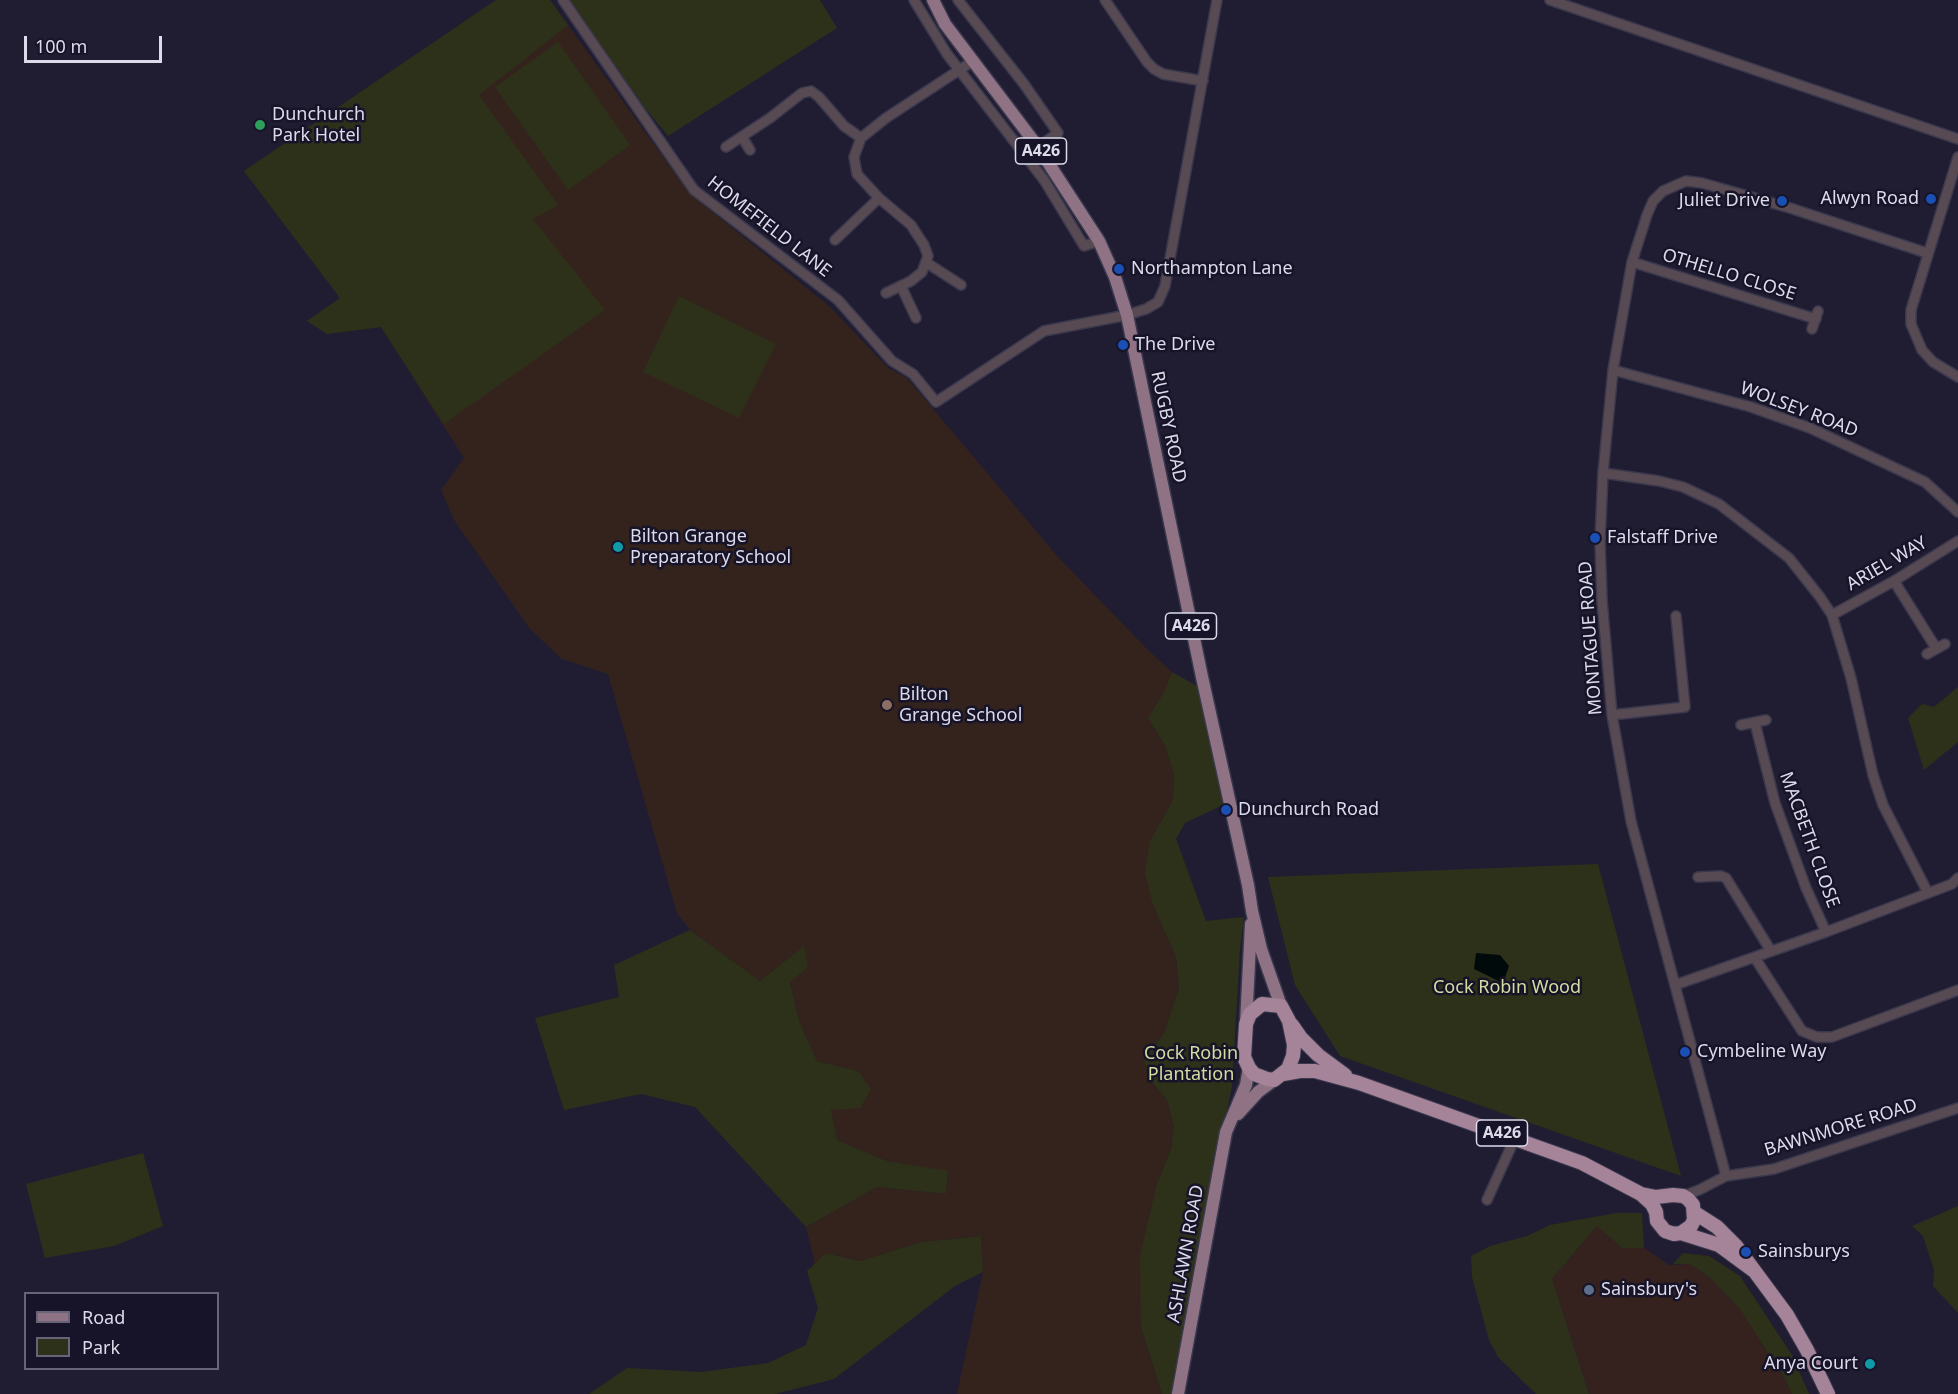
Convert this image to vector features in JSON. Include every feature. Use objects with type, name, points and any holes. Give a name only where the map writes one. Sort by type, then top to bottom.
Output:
[{"type":"highway","points":[[1262,1004],[1281,1006],[1289,1021],[1294,1045],[1293,1056],[1290,1065],[1278,1077],[1261,1078],[1249,1068],[1244,1057],[1246,1024],[1250,1014],[1262,1004]]},
{"type":"highway","name":"A426","points":[[1289,1021],[1300,1038],[1327,1063],[1359,1083]]},
{"type":"highway","name":"A426","points":[[1278,1077],[1300,1071],[1315,1071],[1359,1083],[1582,1163],[1641,1194],[1652,1204],[1657,1221],[1665,1231],[1681,1233],[1719,1245],[1753,1270]]},
{"type":"highway","name":"A426","points":[[1641,1194],[1666,1197],[1673,1195],[1690,1204],[1736,1246],[1787,1315],[1828,1394]]},
{"type":"highway","points":[[1656,1212],[1666,1197]]},
{"type":"highway","points":[[1681,1233],[1691,1226],[1690,1204]]},
{"type":"main road","name":"RUGBY ROAD","points":[[933,0],[945,24],[1038,147],[1098,241],[1115,277],[1127,315],[1252,911]]},
{"type":"main road","name":"A426","points":[[1252,911],[1261,949],[1281,1006]]},
{"type":"main road","points":[[1246,1024],[1252,911]]},
{"type":"main road","name":"ASHLAWN ROAD","points":[[1178,1394],[1222,1149],[1226,1132],[1246,1085],[1249,1068]]},
{"type":"main road","name":"ASHLAWN ROAD","points":[[1232,1121],[1258,1092],[1278,1077]]},
{"type":"street","name":"HOMEFIELD LANE","points":[[563,0],[694,190],[838,300],[892,361],[913,375],[936,402],[1044,331],[1127,315]]},
{"type":"street","points":[[914,0],[947,54],[1044,180],[1084,246],[1098,241]]},
{"type":"street","points":[[958,0],[1024,84],[1060,136],[1038,147]]},
{"type":"street","points":[[1105,0],[1154,69],[1163,74],[1203,81]]},
{"type":"street","points":[[1127,315],[1146,309],[1158,302],[1165,286],[1217,0]]},
{"type":"street","points":[[1550,0],[1958,139]]},
{"type":"street","points":[[947,54],[960,44]]},
{"type":"street","points":[[886,293],[911,281],[922,272],[928,255],[911,225],[879,198],[856,174],[854,157],[861,138],[886,118],[974,61]]},
{"type":"street","points":[[726,147],[770,118],[802,93],[811,91],[844,126],[861,138]]},
{"type":"street","points":[[742,137],[750,150]]},
{"type":"street","points":[[1958,157],[1956,172],[1927,253],[1911,310],[1911,324],[1922,350],[1933,362],[1958,377]]},
{"type":"street","name":"MONTAGUE ROAD","points":[[1726,1176],[1631,821],[1612,715],[1602,600],[1600,541],[1603,473],[1613,370],[1632,262],[1653,201],[1663,191],[1686,181],[1702,183],[1790,208],[1927,253]]},
{"type":"street","points":[[834,240],[879,198]]},
{"type":"street","name":"OTHELLO CLOSE","points":[[1632,262],[1817,315],[1812,329]]},
{"type":"street","points":[[927,263],[961,285]]},
{"type":"street","points":[[901,286],[916,318]]},
{"type":"street","name":"WOLSEY ROAD","points":[[1613,370],[1741,404],[1810,428],[1925,482],[1958,512]]},
{"type":"street","points":[[1603,473],[1683,487],[1719,504],[1789,558],[1832,615],[1851,678],[1873,775],[1883,805],[1928,893]]},
{"type":"street","name":"ARIEL WAY","points":[[1832,615],[1894,581],[1958,541]]},
{"type":"street","points":[[1894,581],[1940,646],[1927,654]]},
{"type":"street","points":[[1612,715],[1685,707],[1676,616]]},
{"type":"street","points":[[1741,725],[1766,720]]},
{"type":"street","name":"MACBETH CLOSE","points":[[1755,723],[1775,803],[1806,888],[1826,932]]},
{"type":"street","points":[[1698,877],[1721,876],[1726,878],[1771,951]]},
{"type":"street","points":[[1675,985],[1956,884]]},
{"type":"street","points":[[1755,958],[1802,1031],[1817,1037],[1832,1037],[1958,990]]},
{"type":"street","name":"BAWNMORE ROAD","points":[[1690,1204],[1699,1190],[1726,1176],[1774,1169],[1958,1108]]},
{"type":"street","points":[[1487,1200],[1515,1138]]},
{"type":"shaded area","name":"Bilton Grange School","points":[[496,0],[550,0],[689,193],[830,307],[888,368],[907,378],[1058,557],[1172,672],[1164,692],[1148,718],[1165,746],[1174,774],[1173,800],[1150,841],[1153,905],[1176,957],[1179,988],[1164,1033],[1144,1059],[1149,1080],[1167,1100],[1174,1127],[1171,1149],[1157,1184],[1141,1327],[1162,1394],[957,1394],[983,1272],[981,1236],[921,1242],[860,1261],[827,1253],[815,1264],[806,1227],[877,1187],[946,1194],[948,1172],[887,1161],[837,1140],[831,1110],[858,1071],[817,1061],[799,1021],[790,981],[803,947],[760,981],[690,930],[677,913],[608,674],[562,659],[530,629],[454,520],[441,490],[464,458],[381,327],[327,334],[307,321],[340,298],[244,171]]},
{"type":"shaded area","points":[[1476,953],[1500,955],[1509,966],[1503,983],[1474,969]]},
{"type":"shaded area","points":[[1597,1226],[1622,1248],[1644,1248],[1669,1265],[1689,1264],[1707,1275],[1739,1308],[1785,1379],[1792,1394],[1589,1394],[1552,1279]]},
{"type":"green space","points":[[496,0],[550,0],[568,25],[479,95],[558,205],[533,219],[605,310],[444,424],[381,327],[327,334],[307,321],[340,298],[244,171]]},
{"type":"green space","points":[[569,0],[820,0],[837,28],[668,136],[645,108]]},
{"type":"green space","points":[[558,42],[630,145],[568,190],[495,87]]},
{"type":"green space","points":[[679,296],[776,344],[739,418],[643,372]]},
{"type":"green space","name":"Cock Robin Plantation","points":[[1172,672],[1199,687],[1223,805],[1185,823],[1176,839],[1206,921],[1244,917],[1232,1087],[1197,1251],[1186,1333],[1173,1394],[1162,1394],[1141,1327],[1140,1256],[1157,1184],[1171,1149],[1174,1127],[1167,1100],[1149,1079],[1144,1059],[1164,1033],[1179,988],[1176,957],[1153,905],[1145,873],[1150,841],[1173,800],[1174,774],[1165,746],[1148,718],[1164,692]]},
{"type":"green space","points":[[1958,687],[1958,742],[1924,770],[1908,718],[1922,704],[1934,707]]},
{"type":"green space","name":"Cock Robin Wood","points":[[1598,864],[1681,1176],[1340,1056],[1295,985],[1268,877]]},
{"type":"green space","points":[[690,930],[760,981],[804,946],[808,967],[790,982],[799,1021],[817,1061],[858,1071],[871,1089],[860,1108],[831,1110],[837,1140],[887,1161],[948,1171],[946,1194],[877,1187],[806,1227],[695,1107],[641,1094],[564,1110],[535,1018],[619,997],[614,965]]},
{"type":"green space","points":[[143,1153],[163,1226],[114,1246],[45,1258],[26,1184]]},
{"type":"green space","points":[[1958,1206],[1958,1313],[1933,1286],[1934,1270],[1923,1236],[1912,1226]]},
{"type":"green space","points":[[1616,1213],[1642,1213],[1644,1248],[1622,1248],[1597,1226],[1552,1279],[1589,1394],[1536,1394],[1498,1357],[1489,1340],[1472,1277],[1471,1256],[1490,1246],[1527,1236],[1550,1225]]},
{"type":"green space","points":[[981,1236],[983,1272],[955,1286],[834,1379],[775,1394],[589,1394],[627,1368],[701,1372],[768,1363],[806,1345],[818,1308],[807,1271],[826,1253],[860,1261],[921,1242]]},
{"type":"green space","points":[[1683,1253],[1709,1256],[1740,1276],[1792,1355],[1809,1394],[1792,1394],[1785,1379],[1739,1308],[1707,1275],[1689,1264],[1673,1264]]},
{"type":"place","name":"Dunchurch Park Hotel","points":[[260,125]]},
{"type":"place","name":"Alwyn Road","points":[[1931,199]]},
{"type":"place","name":"Juliet Drive","points":[[1782,201]]},
{"type":"place","name":"Northampton Lane","points":[[1119,269]]},
{"type":"place","name":"The Drive","points":[[1123,345]]},
{"type":"place","name":"Falstaff Drive","points":[[1595,538]]},
{"type":"place","name":"Bilton Grange Preparatory School","points":[[618,547]]},
{"type":"place","name":"Bilton Grange School","points":[[887,705]]},
{"type":"place","name":"Dunchurch Road","points":[[1226,810]]},
{"type":"place","name":"Cymbeline Way","points":[[1685,1052]]},
{"type":"place","name":"Sainsburys","points":[[1746,1252]]},
{"type":"place","name":"Sainsbury's","points":[[1589,1290]]},
{"type":"place","name":"Anya Court","points":[[1870,1364]]}]
